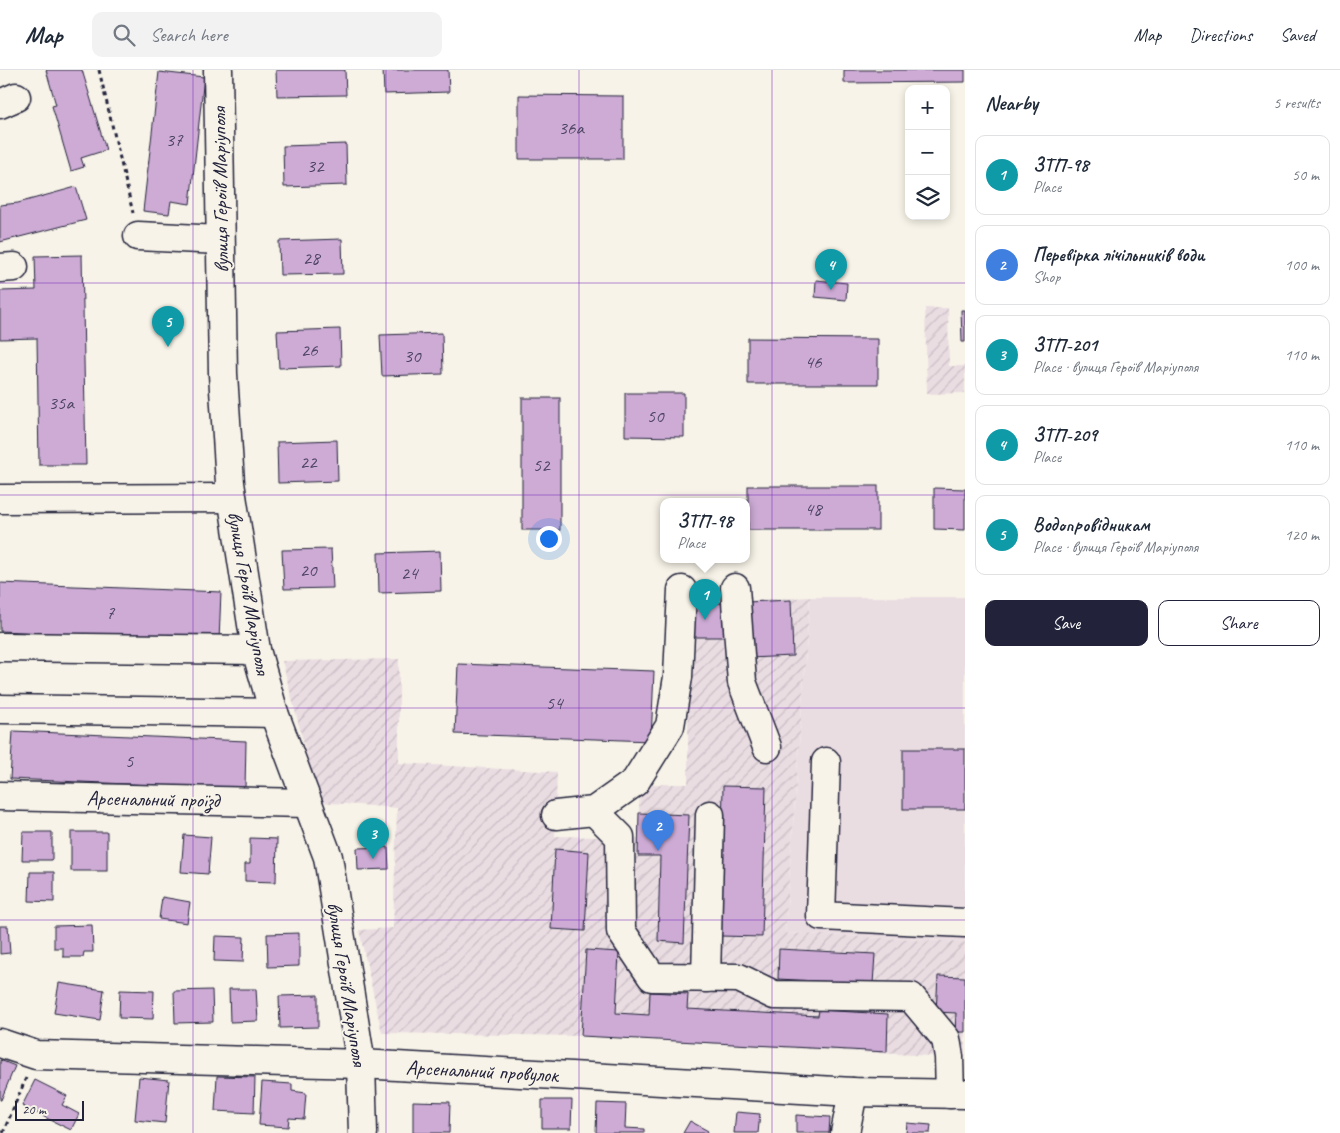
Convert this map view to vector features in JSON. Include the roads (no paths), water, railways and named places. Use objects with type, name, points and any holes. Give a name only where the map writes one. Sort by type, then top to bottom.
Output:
[{"type":"street","name":"вулиця Героїв Маріуполя","points":[[218,70],[223,374],[232,498],[256,650],[278,701],[306,802],[328,857],[361,1064],[363,1133]]},
{"type":"street","points":[[138,236],[220,240]]},
{"type":"street","points":[[0,499],[232,498]]},
{"type":"street","points":[[735,588],[742,682],[767,747]]},
{"type":"street","points":[[556,815],[594,811],[635,782],[670,726],[678,677],[682,590]]},
{"type":"street","points":[[0,647],[256,650]]},
{"type":"street","points":[[0,708],[278,701]]},
{"type":"street","points":[[826,762],[821,916],[965,923]]},
{"type":"street","name":"Арсенальний проїзд","points":[[0,796],[306,802]]},
{"type":"street","points":[[594,811],[620,838],[621,931],[652,977],[739,978],[774,995],[911,997],[946,1039],[958,1094]]},
{"type":"street","points":[[706,978],[710,815]]},
{"type":"street","name":"Арсенальний провулок","points":[[0,1043],[36,1055],[361,1064],[853,1092],[958,1094]]},
{"type":"street","points":[[845,1133],[853,1092]]},
{"type":"place","name":"ЗТП-209","points":[[831,290]]},
{"type":"place","name":"Водопровідникам","points":[[168,347]]},
{"type":"place","name":"ЗТП-98","points":[[705,620]]},
{"type":"place","name":"Перевірка лічільників води","points":[[658,851]]},
{"type":"place","name":"ЗТП-201","points":[[373,859]]}]
